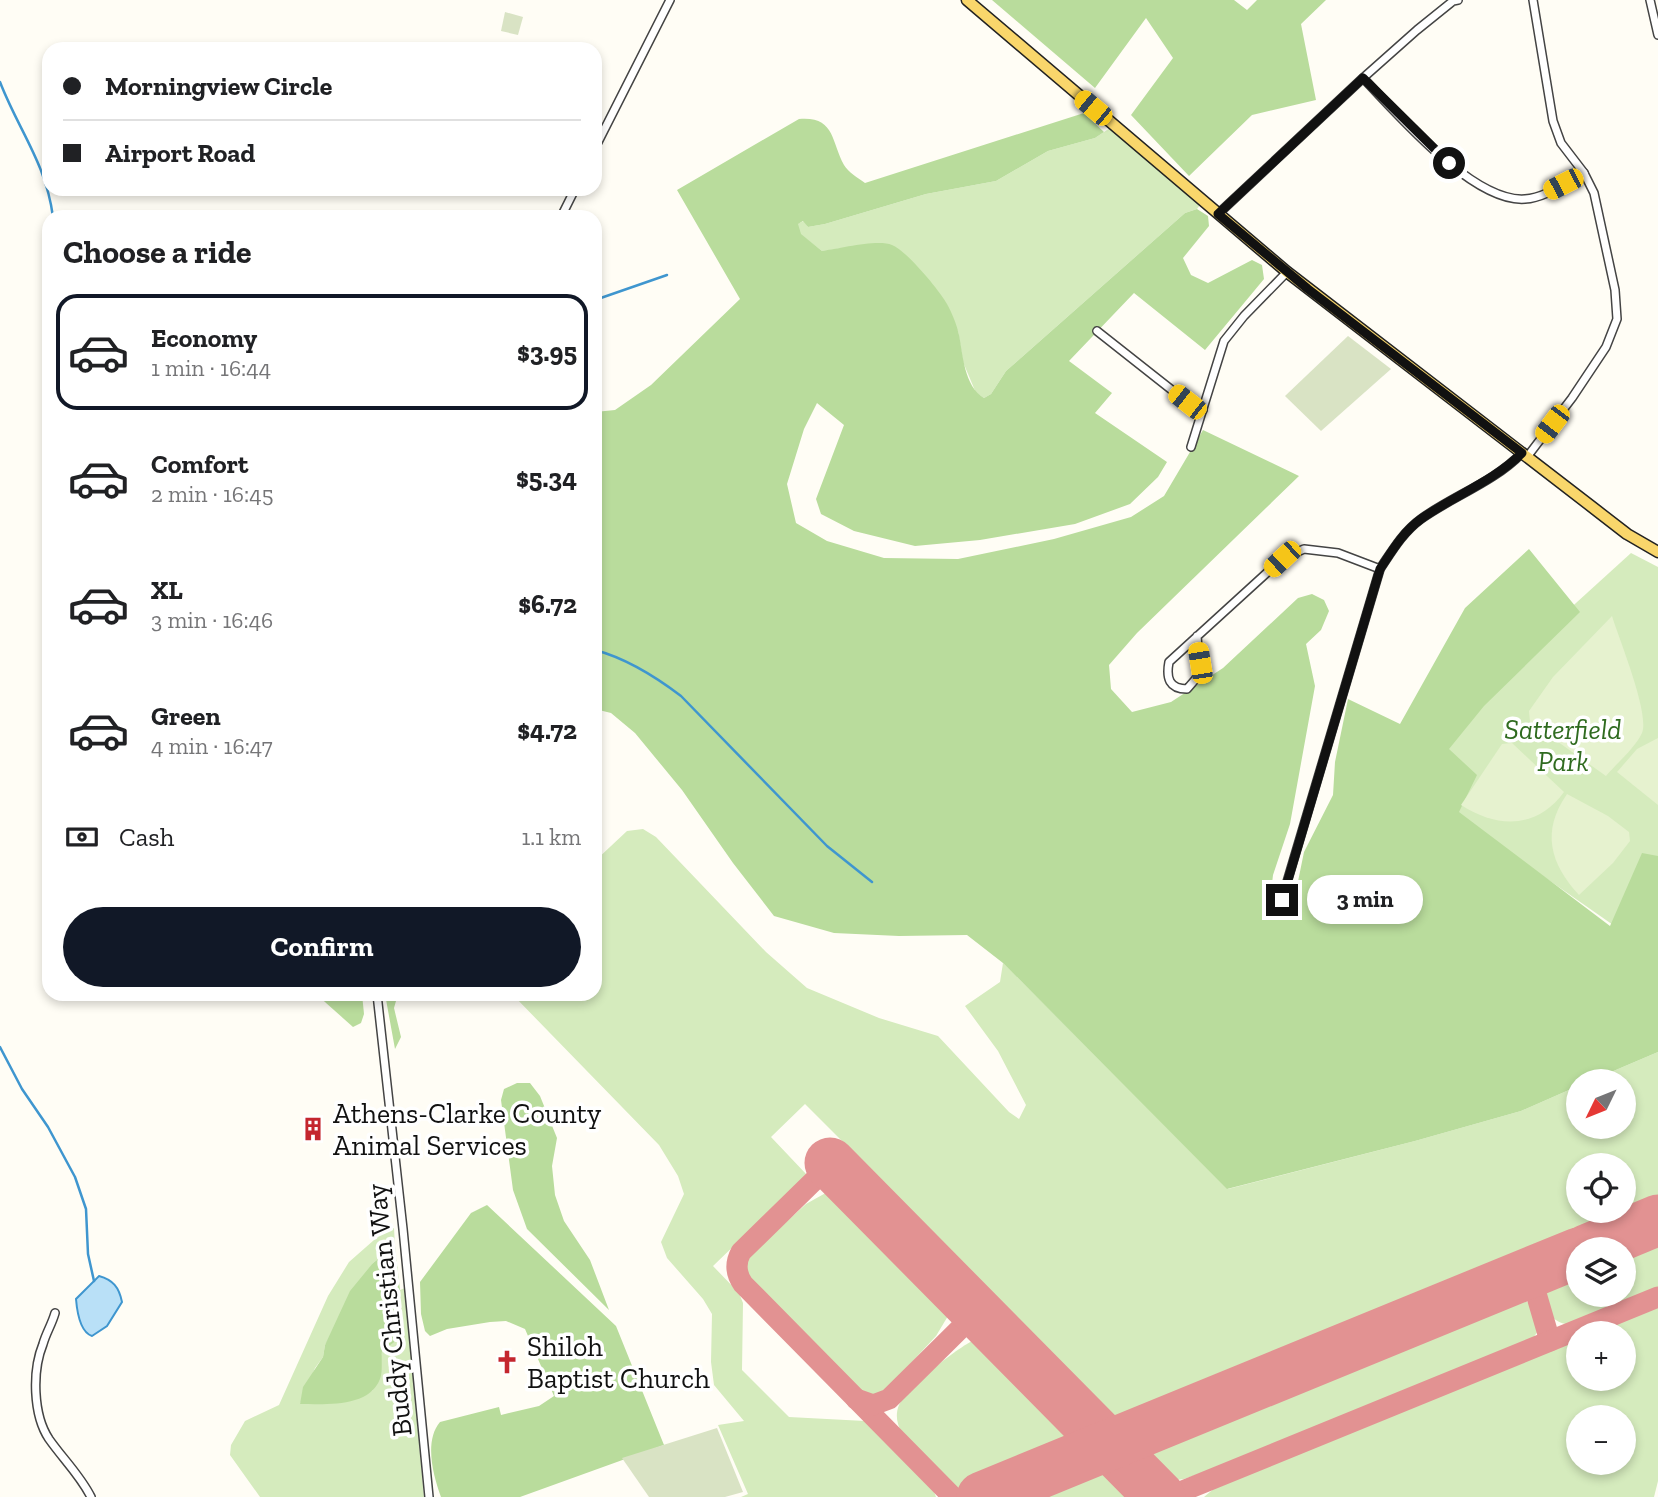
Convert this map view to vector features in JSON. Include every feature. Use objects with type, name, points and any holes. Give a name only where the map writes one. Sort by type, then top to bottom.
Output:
[{"type":"main road","points":[[967,0],[1287,272],[1627,534],[1658,552]]},
{"type":"street","points":[[602,134],[670,0]]},
{"type":"street","points":[[1218,214],[1363,78],[1417,30],[1453,1],[1458,0]]},
{"type":"street","points":[[1282,900],[1380,569],[1406,531],[1422,518],[1524,455],[1572,398],[1606,347],[1617,319],[1615,290],[1594,193],[1584,173],[1561,143],[1553,121],[1533,0]]},
{"type":"street","points":[[1650,0],[1658,35]]},
{"type":"street","points":[[1363,78],[1436,152],[1487,191],[1524,199],[1541,195],[1584,173]]},
{"type":"street","points":[[1191,447],[1224,341],[1287,272]]},
{"type":"street","points":[[1097,331],[1187,402],[1203,410]]},
{"type":"street","points":[[1197,636],[1200,674],[1187,689],[1177,689],[1169,682],[1169,662],[1197,636],[1282,559],[1304,549],[1338,553],[1380,569]]},
{"type":"street","name":"Buddy Christian Way","points":[[378,1001],[429,1497]]},
{"type":"street","points":[[55,1314],[49,1334],[43,1343],[37,1373],[37,1403],[50,1441],[76,1472],[91,1497]]},
{"type":"green space","points":[[992,0],[1234,0],[1247,10],[1257,0],[1326,0],[1301,24],[1316,100],[1252,115],[1189,176],[1131,115],[1173,58],[1146,18],[1095,88]]},
{"type":"green space","points":[[505,12],[523,17],[518,35],[501,31]]},
{"type":"green space","points":[[1084,113],[1104,132],[1095,138],[1048,151],[996,181],[926,194],[825,224],[808,227],[803,221],[798,224],[801,234],[822,251],[885,243],[898,248],[914,262],[947,304],[957,327],[968,378],[977,393],[984,398],[991,394],[1006,371],[1185,213],[1197,209],[1208,216],[1209,226],[1183,258],[1191,275],[1208,283],[1252,260],[1262,265],[1264,279],[1205,350],[1134,293],[1069,361],[1112,393],[1095,413],[1167,462],[1158,477],[1130,504],[1075,524],[980,540],[915,546],[854,531],[821,514],[816,499],[844,425],[817,403],[804,429],[787,484],[796,523],[827,541],[884,558],[958,559],[1054,539],[1131,517],[1164,496],[1203,430],[1299,476],[1137,633],[1109,665],[1111,689],[1132,712],[1171,702],[1223,668],[1298,598],[1312,594],[1324,600],[1329,611],[1321,630],[1306,644],[1315,686],[1290,824],[1273,875],[1269,910],[1280,916],[1294,901],[1304,852],[1333,795],[1335,762],[1348,699],[1400,724],[1465,608],[1529,549],[1580,612],[1484,706],[1449,749],[1477,775],[1459,812],[1610,926],[1642,853],[1658,856],[1658,1052],[1618,1069],[1566,1069],[1566,1091],[1521,1111],[1227,1189],[1003,963],[967,935],[834,933],[774,916],[682,790],[635,733],[611,713],[602,711],[602,411],[615,410],[651,385],[740,299],[677,190],[799,119],[811,119],[826,126],[846,168],[865,183]]},
{"type":"green space","points":[[1110,128],[1200,205],[1197,209],[1185,213],[1006,371],[991,394],[984,398],[976,393],[963,362],[958,331],[873,244],[822,251],[800,234],[797,224],[804,221],[808,227],[825,224],[926,194],[996,181],[1048,151],[1095,138]]},
{"type":"green space","points":[[1348,336],[1391,369],[1321,431],[1285,396]]},
{"type":"green space","name":"Satterfield Park","points":[[1631,553],[1658,567],[1658,858],[1626,934],[1454,814],[1423,742]]},
{"type":"green space","points":[[1612,616],[1638,694],[1643,723],[1642,733],[1635,744],[1606,776],[1530,722],[1529,711],[1553,677]]},
{"type":"green space","points":[[1658,738],[1658,805],[1617,772],[1637,749]]},
{"type":"green space","points":[[1512,743],[1564,792],[1541,813],[1516,821],[1488,818],[1461,805],[1502,744]]},
{"type":"green space","points":[[1567,794],[1608,816],[1629,832],[1630,841],[1613,863],[1579,895],[1561,871],[1552,847],[1554,821]]},
{"type":"green space","points":[[643,829],[656,837],[766,952],[807,988],[879,1018],[938,1036],[1009,1112],[1019,1119],[1026,1105],[998,1051],[965,1006],[1000,982],[1003,963],[1228,1189],[1521,1111],[1566,1091],[1566,1139],[1636,1139],[1636,1069],[1618,1069],[1658,1052],[1658,1203],[1636,1212],[1636,1153],[1566,1153],[1566,1223],[1609,1223],[1575,1237],[1566,1237],[1566,1241],[1114,1425],[837,1145],[842,1141],[805,1104],[771,1137],[807,1175],[713,1266],[739,1293],[743,1303],[742,1370],[789,1417],[865,1421],[933,1489],[936,1497],[741,1497],[748,1494],[718,1425],[744,1421],[714,1385],[711,1362],[712,1314],[703,1299],[667,1258],[661,1242],[684,1194],[678,1176],[659,1145],[519,1001],[602,1001],[602,854],[627,831]]},
{"type":"green space","points":[[324,1001],[363,1001],[364,1014],[361,1023],[353,1027]]},
{"type":"green space","points":[[386,1001],[396,1001],[394,1008],[401,1037],[395,1049]]},
{"type":"green space","points":[[517,1083],[530,1083],[540,1096],[557,1138],[552,1166],[555,1195],[564,1221],[590,1260],[609,1310],[527,1229],[513,1190],[501,1100],[504,1089]]},
{"type":"green space","points":[[831,1190],[951,1311],[936,1336],[883,1393],[874,1397],[861,1392],[750,1279],[745,1269],[751,1254],[806,1204]]},
{"type":"green space","points":[[487,1205],[616,1326],[664,1445],[520,1497],[441,1497],[435,1479],[431,1448],[435,1430],[440,1422],[499,1407],[501,1415],[539,1406],[554,1396],[525,1329],[506,1321],[447,1329],[430,1336],[425,1331],[421,1314],[420,1282],[471,1213]]},
{"type":"green space","points":[[394,1228],[395,1246],[373,1263],[325,1345],[323,1357],[315,1368],[300,1404],[348,1401],[373,1390],[395,1298],[400,1290],[405,1288],[424,1497],[260,1497],[230,1455],[231,1445],[245,1421],[279,1405],[328,1296],[349,1262],[382,1233]]},
{"type":"green space","points":[[1658,1238],[1658,1289],[1636,1298],[1636,1247]]},
{"type":"green space","points":[[395,1246],[400,1290],[393,1306],[397,1340],[382,1351],[380,1379],[366,1395],[356,1400],[300,1404],[303,1387],[323,1357],[325,1345],[350,1291],[373,1263]]},
{"type":"green space","points":[[1566,1276],[1566,1307],[1613,1307],[1578,1321],[1566,1321],[1564,1324],[1558,1321],[1548,1312],[1544,1298],[1548,1285]]},
{"type":"green space","points":[[1522,1298],[1533,1308],[1538,1321],[1538,1331],[1531,1341],[1228,1464],[1184,1479],[1169,1481],[1142,1452],[1511,1299]]},
{"type":"green space","points":[[1658,1303],[1658,1481],[1654,1497],[1204,1497],[1217,1486],[1566,1341],[1566,1391],[1636,1391],[1636,1321],[1614,1321]]},
{"type":"green space","points":[[978,1338],[1079,1439],[958,1489],[901,1432],[897,1412],[912,1388],[959,1349]]},
{"type":"green space","points":[[717,1428],[743,1492],[725,1497],[649,1497],[622,1458]]},
{"type":"green space","points":[[1105,1466],[1127,1489],[1124,1497],[1028,1497]]},
{"type":"water","points":[[99,1276],[115,1285],[122,1302],[107,1326],[92,1336],[82,1326],[76,1299]]},
{"type":"waterway","points":[[0,82],[42,174]]},
{"type":"waterway","points":[[48,196],[52,210]]},
{"type":"waterway","points":[[602,298],[667,275]]},
{"type":"waterway","points":[[602,652],[640,669],[681,696],[827,846],[872,882]]},
{"type":"waterway","points":[[0,1047],[75,1177],[86,1209],[88,1254],[94,1281]]},
{"type":"taxiway","points":[[831,1164],[741,1252],[737,1264],[739,1276],[743,1284],[953,1497]]},
{"type":"taxiway","points":[[1530,1273],[1550,1341]]},
{"type":"taxiway","points":[[1168,1497],[1658,1297]]},
{"type":"taxiway","points":[[856,1399],[873,1405],[889,1399],[977,1312]]},
{"type":"runway","points":[[830,1163],[1160,1497]]},
{"type":"runway","points":[[1617,1237],[1658,1220]]},
{"type":"runway","points":[[982,1497],[1566,1258]]},
{"type":"place","name":"Athens-Clarke County Animal Services","points":[[313,1129]]},
{"type":"place","name":"Shiloh Baptist Church","points":[[507,1362]]},
{"type":"route","points":[[1282,900],[1380,569],[1406,531],[1422,518],[1499,471],[1522,453],[1308,289],[1218,214],[1363,78],[1449,163]]}]
